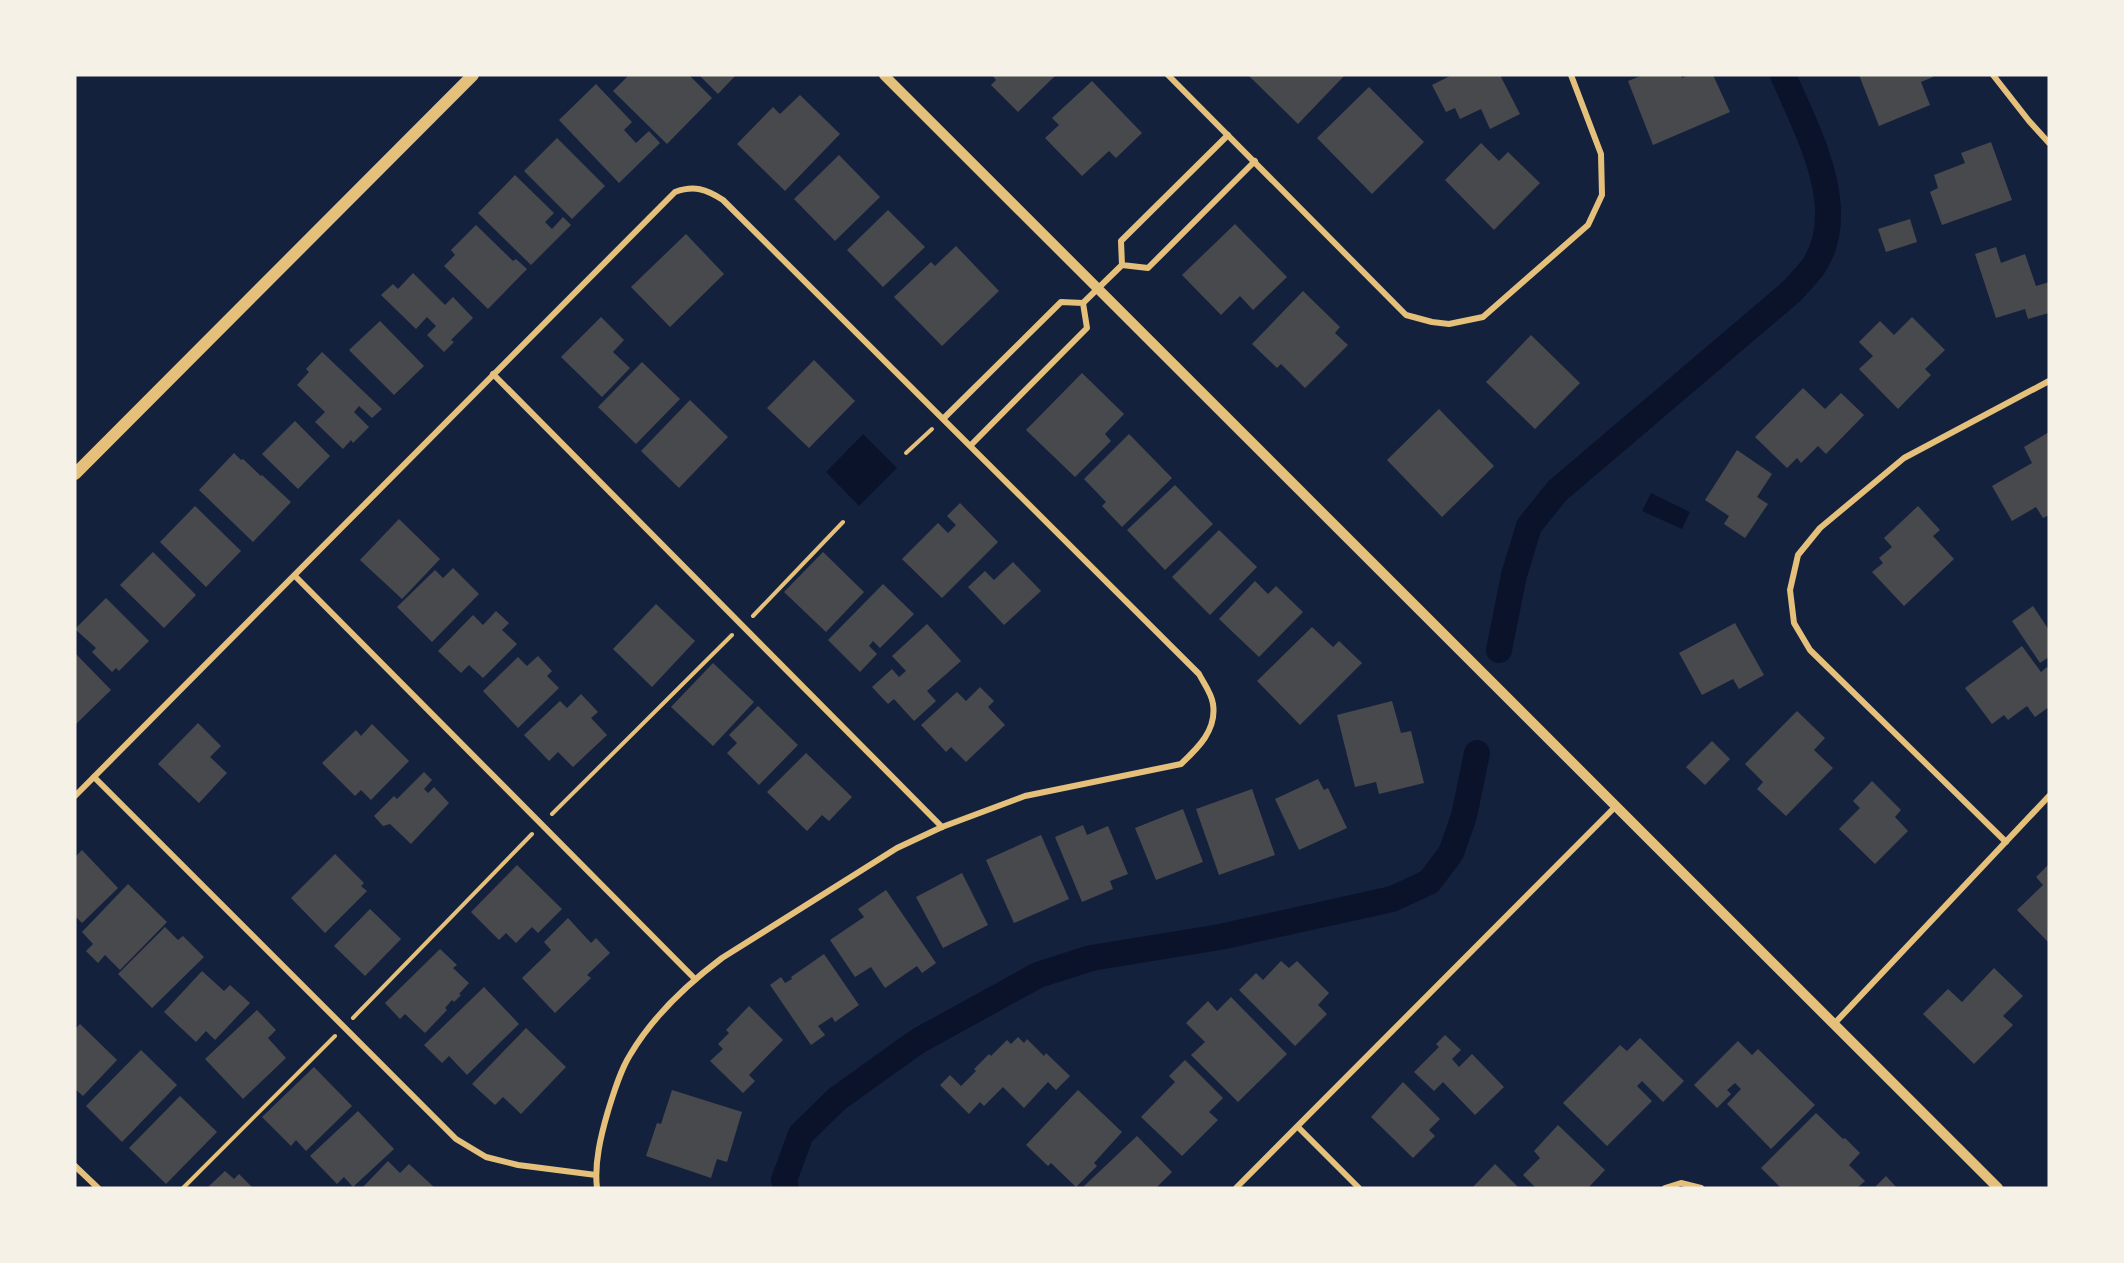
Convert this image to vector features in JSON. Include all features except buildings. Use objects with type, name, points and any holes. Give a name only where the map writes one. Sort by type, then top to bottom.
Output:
[{"type":"main road","points":[[75,474],[473,75]]},
{"type":"street","points":[[884,75],[1998,1188]]},
{"type":"street","points":[[1168,75],[1406,315],[1449,324],[1483,317],[1588,225],[1602,195],[1601,154],[1571,75]]},
{"type":"street","points":[[1993,75],[2049,143]]},
{"type":"street","points":[[944,418],[1061,302],[1083,303],[1098,289],[1122,265],[1121,242],[1228,135]]},
{"type":"street","points":[[1122,265],[1148,268],[1254,161]]},
{"type":"street","points":[[75,796],[675,192],[696,188],[711,192],[723,200],[1199,674],[1213,702],[1212,725],[1198,747],[1181,764],[1024,796],[942,827],[897,848],[729,953],[695,978],[646,1030],[629,1056],[603,1129],[596,1175],[597,1188]]},
{"type":"street","points":[[971,445],[1088,328],[1083,303]]},
{"type":"street","points":[[493,374],[942,827]]},
{"type":"street","points":[[2006,842],[1810,650],[1794,623],[1790,590],[1798,555],[1820,528],[1871,484],[1904,458],[2049,381]]},
{"type":"street","points":[[295,576],[695,978]]},
{"type":"street","points":[[94,777],[456,1139],[486,1157],[518,1165],[596,1175]]},
{"type":"street","points":[[1834,1024],[2049,796]]},
{"type":"street","points":[[1236,1188],[1616,806]]},
{"type":"street","points":[[1298,1128],[1359,1188]]},
{"type":"street","points":[[75,1166],[98,1188]]},
{"type":"street","points":[[1665,1188],[1681,1183],[1701,1188]]},
{"type":"path","points":[[906,453],[944,418]]},
{"type":"path","points":[[183,1188],[542,824],[744,625],[843,522]]},
{"type":"water","points":[[863,434],[897,468],[859,506],[826,472]]},
{"type":"water","points":[[1651,493],[1690,512],[1682,529],[1642,511]]},
{"type":"waterway","points":[[1499,650],[1514,575],[1529,526],[1557,491],[1792,291],[1813,267],[1824,245],[1828,221],[1827,195],[1821,170],[1813,144],[1783,75]]},
{"type":"waterway","points":[[786,1188],[784,1180],[801,1134],[837,1099],[918,1041],[1038,975],[1091,958],[1220,937],[1392,899],[1429,882],[1451,853],[1464,816],[1477,753]]}]
